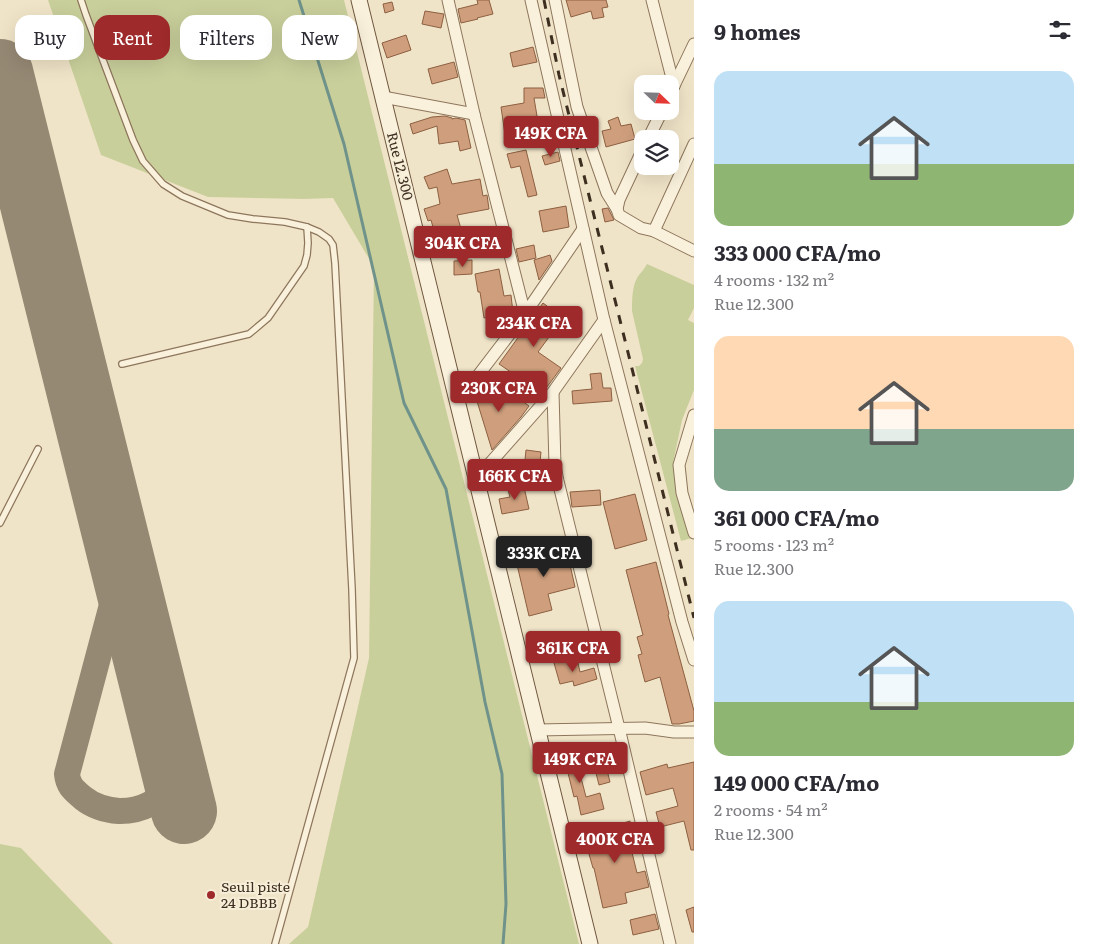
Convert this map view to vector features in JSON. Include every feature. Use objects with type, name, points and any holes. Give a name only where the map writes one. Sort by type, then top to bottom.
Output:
[{"type":"street","name":"Rue 12.300","points":[[359,0],[590,944]]},
{"type":"street","points":[[448,0],[474,114],[525,314]]},
{"type":"street","points":[[531,0],[604,320],[694,660]]},
{"type":"street","points":[[555,0],[577,107],[607,193],[619,215],[641,228],[654,231],[694,251]]},
{"type":"street","points":[[652,0],[669,75]]},
{"type":"street","points":[[679,75],[694,44]]},
{"type":"street","points":[[383,97],[474,114]]},
{"type":"street","points":[[654,231],[694,144]]},
{"type":"street","points":[[617,209],[619,200],[634,168]]},
{"type":"street","points":[[458,403],[525,314],[583,229]]},
{"type":"street","points":[[476,479],[553,392],[604,320]]},
{"type":"street","points":[[553,392],[555,466],[558,481],[670,944]]},
{"type":"street","points":[[694,415],[679,466],[682,494],[694,533]]},
{"type":"street","points":[[537,730],[646,728],[674,732],[694,732]]},
{"type":"lane","points":[[81,0],[133,140],[143,161],[163,184],[182,196],[228,215],[285,222],[307,227],[319,232],[329,239],[333,245],[352,589],[354,658],[276,944]]},
{"type":"lane","points":[[122,364],[249,334],[268,318],[304,266],[308,243],[307,227]]},
{"type":"lane","points":[[0,523],[38,449]]},
{"type":"green space","points":[[48,0],[344,0],[348,15],[282,15],[282,60],[357,60],[357,52],[579,944],[289,944],[308,927],[369,658],[374,267],[333,198],[208,197],[101,155],[69,60],[84,60],[84,15],[53,15]]},
{"type":"green space","points":[[647,264],[694,285],[694,308],[688,320],[694,323],[694,390],[682,420],[673,463],[682,510],[692,538],[681,541],[635,366],[639,366],[643,359],[632,311],[633,294],[637,278]]},
{"type":"green space","points":[[0,844],[21,848],[113,944],[0,944]]},
{"type":"building","points":[[477,0],[489,0],[493,14],[461,23],[458,9],[478,4]]},
{"type":"building","points":[[566,0],[606,0],[608,7],[602,8],[604,17],[593,19],[591,11],[571,17]]},
{"type":"building","points":[[392,2],[394,10],[385,13],[383,4]]},
{"type":"building","points":[[425,11],[444,14],[441,28],[422,24]]},
{"type":"building","points":[[406,35],[411,50],[387,58],[382,43]]},
{"type":"building","points":[[533,47],[537,62],[513,67],[510,53]]},
{"type":"building","points":[[454,62],[458,77],[432,84],[428,69]]},
{"type":"building","points":[[524,88],[543,88],[545,98],[534,98],[537,116],[519,121],[521,127],[516,127],[517,133],[505,135],[501,107],[524,103]]},
{"type":"building","points":[[445,116],[452,119],[465,120],[471,148],[460,151],[458,141],[439,144],[437,126],[413,134],[410,124],[432,117]]},
{"type":"building","points":[[618,117],[621,126],[631,124],[634,139],[606,147],[602,131],[611,129],[608,121]]},
{"type":"building","points":[[526,150],[537,195],[528,197],[520,166],[511,168],[507,154]]},
{"type":"building","points":[[558,152],[560,161],[545,165],[542,156]]},
{"type":"building","points":[[447,169],[452,184],[480,179],[483,196],[487,195],[489,209],[457,215],[465,243],[437,249],[431,220],[428,221],[424,209],[440,204],[437,187],[429,189],[424,177]]},
{"type":"building","points":[[566,206],[569,227],[543,232],[539,211]]},
{"type":"building","points":[[608,208],[614,220],[605,222],[602,209]]},
{"type":"building","points":[[534,245],[536,258],[519,262],[516,249]]},
{"type":"building","points":[[550,255],[552,261],[539,280],[534,260]]},
{"type":"building","points":[[472,260],[472,274],[454,275],[454,261]]},
{"type":"building","points":[[499,269],[504,296],[511,295],[513,313],[484,318],[475,274]]},
{"type":"building","points":[[543,303],[563,318],[538,352],[561,368],[547,387],[526,372],[521,379],[499,364]]},
{"type":"building","points":[[601,373],[603,388],[611,388],[612,401],[573,404],[572,391],[592,389],[590,374]]},
{"type":"building","points":[[488,383],[510,400],[514,395],[529,406],[492,450],[476,398]]},
{"type":"building","points":[[526,450],[541,452],[538,482],[523,480]]},
{"type":"building","points":[[524,487],[529,509],[502,514],[499,499],[510,497],[508,490]]},
{"type":"building","points":[[600,490],[601,505],[572,507],[570,492]]},
{"type":"building","points":[[635,494],[647,540],[615,549],[603,502]]},
{"type":"building","points":[[566,547],[575,587],[548,594],[552,610],[529,616],[515,556],[537,550],[538,555]]},
{"type":"building","points":[[656,562],[694,711],[694,721],[679,724],[672,724],[660,677],[645,682],[638,655],[642,654],[637,637],[643,635],[626,570]]},
{"type":"building","points":[[566,659],[568,665],[578,663],[580,672],[594,668],[597,679],[574,686],[573,681],[560,684],[554,663]]},
{"type":"building","points":[[576,747],[580,762],[577,762],[586,797],[600,793],[604,809],[581,815],[577,796],[574,797],[561,751]]},
{"type":"building","points":[[602,750],[610,782],[599,785],[591,753]]},
{"type":"building","points":[[694,762],[694,850],[691,850],[684,821],[660,827],[656,812],[678,806],[673,788],[646,795],[640,772],[667,764],[668,768]]},
{"type":"building","points":[[630,821],[632,831],[627,832],[637,873],[645,871],[649,887],[625,893],[627,903],[603,908],[589,854],[591,853],[586,834]]},
{"type":"building","points":[[694,907],[694,932],[692,932],[686,910]]},
{"type":"building","points":[[655,914],[659,929],[633,935],[630,920]]},
{"type":"waterway","points":[[299,0],[344,144],[404,403],[446,489],[485,702],[502,774],[506,904],[503,944]]},
{"type":"taxiway","points":[[120,556],[120,573],[117,586],[67,774],[72,788],[91,803],[119,811],[135,809],[149,804],[162,796],[179,772],[183,758],[184,742],[181,726],[174,713],[158,696],[152,686]]},
{"type":"runway","points":[[0,72],[184,811]]},
{"type":"railway","points":[[544,0],[559,75],[694,618]]},
{"type":"place","name":"Seuil piste 24 DBBB","points":[[211,895]]}]
